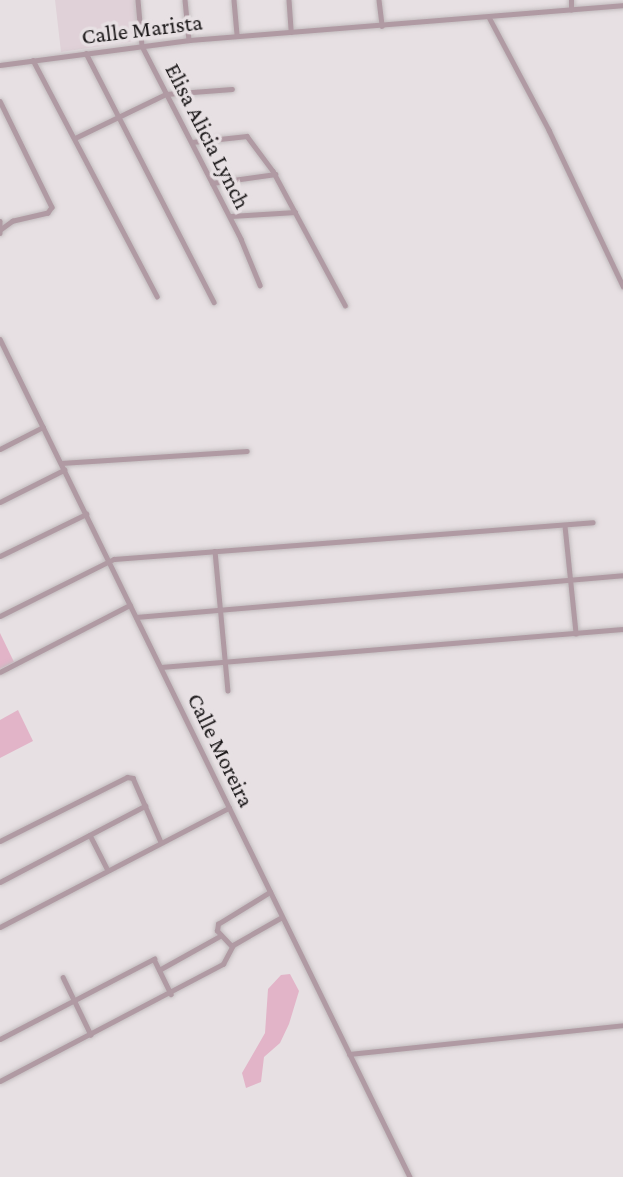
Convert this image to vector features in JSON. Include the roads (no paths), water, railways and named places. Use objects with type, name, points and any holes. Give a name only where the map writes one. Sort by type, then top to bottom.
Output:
[{"type":"street","name":"Elisa Alicia Lynch","points":[[138,0],[142,46],[230,215],[260,285]]},
{"type":"street","points":[[185,0],[189,40]]},
{"type":"street","points":[[234,0],[237,36]]},
{"type":"street","points":[[289,0],[291,32]]},
{"type":"street","points":[[379,0],[382,26]]},
{"type":"street","points":[[571,10],[572,0]]},
{"type":"street","name":"Calle Marista","points":[[0,65],[189,40],[623,5]]},
{"type":"street","points":[[489,17],[549,130],[623,286]]},
{"type":"street","points":[[86,53],[214,302]]},
{"type":"street","points":[[33,60],[157,296]]},
{"type":"street","points":[[75,138],[166,94],[232,89]]},
{"type":"street","points":[[0,101],[52,207],[48,213],[13,221],[1,231]]},
{"type":"street","points":[[192,142],[247,136],[275,174],[345,305]]},
{"type":"street","points":[[212,183],[275,174]]},
{"type":"street","points":[[230,215],[295,212]]},
{"type":"street","points":[[0,221],[1,231]]},
{"type":"street","name":"Calle Moreira","points":[[1,342],[410,1177]]},
{"type":"street","points":[[0,449],[43,427]]},
{"type":"street","points":[[61,463],[247,451]]},
{"type":"street","points":[[0,502],[64,470]]},
{"type":"street","points":[[0,556],[86,514]]},
{"type":"street","points":[[0,616],[109,560],[593,522]]},
{"type":"street","points":[[565,525],[576,633]]},
{"type":"street","points":[[215,551],[228,691]]},
{"type":"street","points":[[136,617],[623,575]]},
{"type":"street","points":[[0,672],[130,605]]},
{"type":"street","points":[[161,667],[623,629]]},
{"type":"street","points":[[0,841],[127,777],[133,778],[161,842]]},
{"type":"street","points":[[0,882],[145,806]]},
{"type":"street","points":[[0,927],[229,808]]},
{"type":"street","points":[[90,835],[108,870]]},
{"type":"street","points":[[232,947],[220,936],[218,924],[270,892]]},
{"type":"street","points":[[0,1082],[171,994],[223,964],[232,947],[282,917]]},
{"type":"street","points":[[159,970],[220,936]]},
{"type":"street","points":[[0,1039],[154,959],[171,994]]},
{"type":"street","points":[[63,977],[91,1035]]},
{"type":"street","points":[[349,1054],[623,1025]]}]
